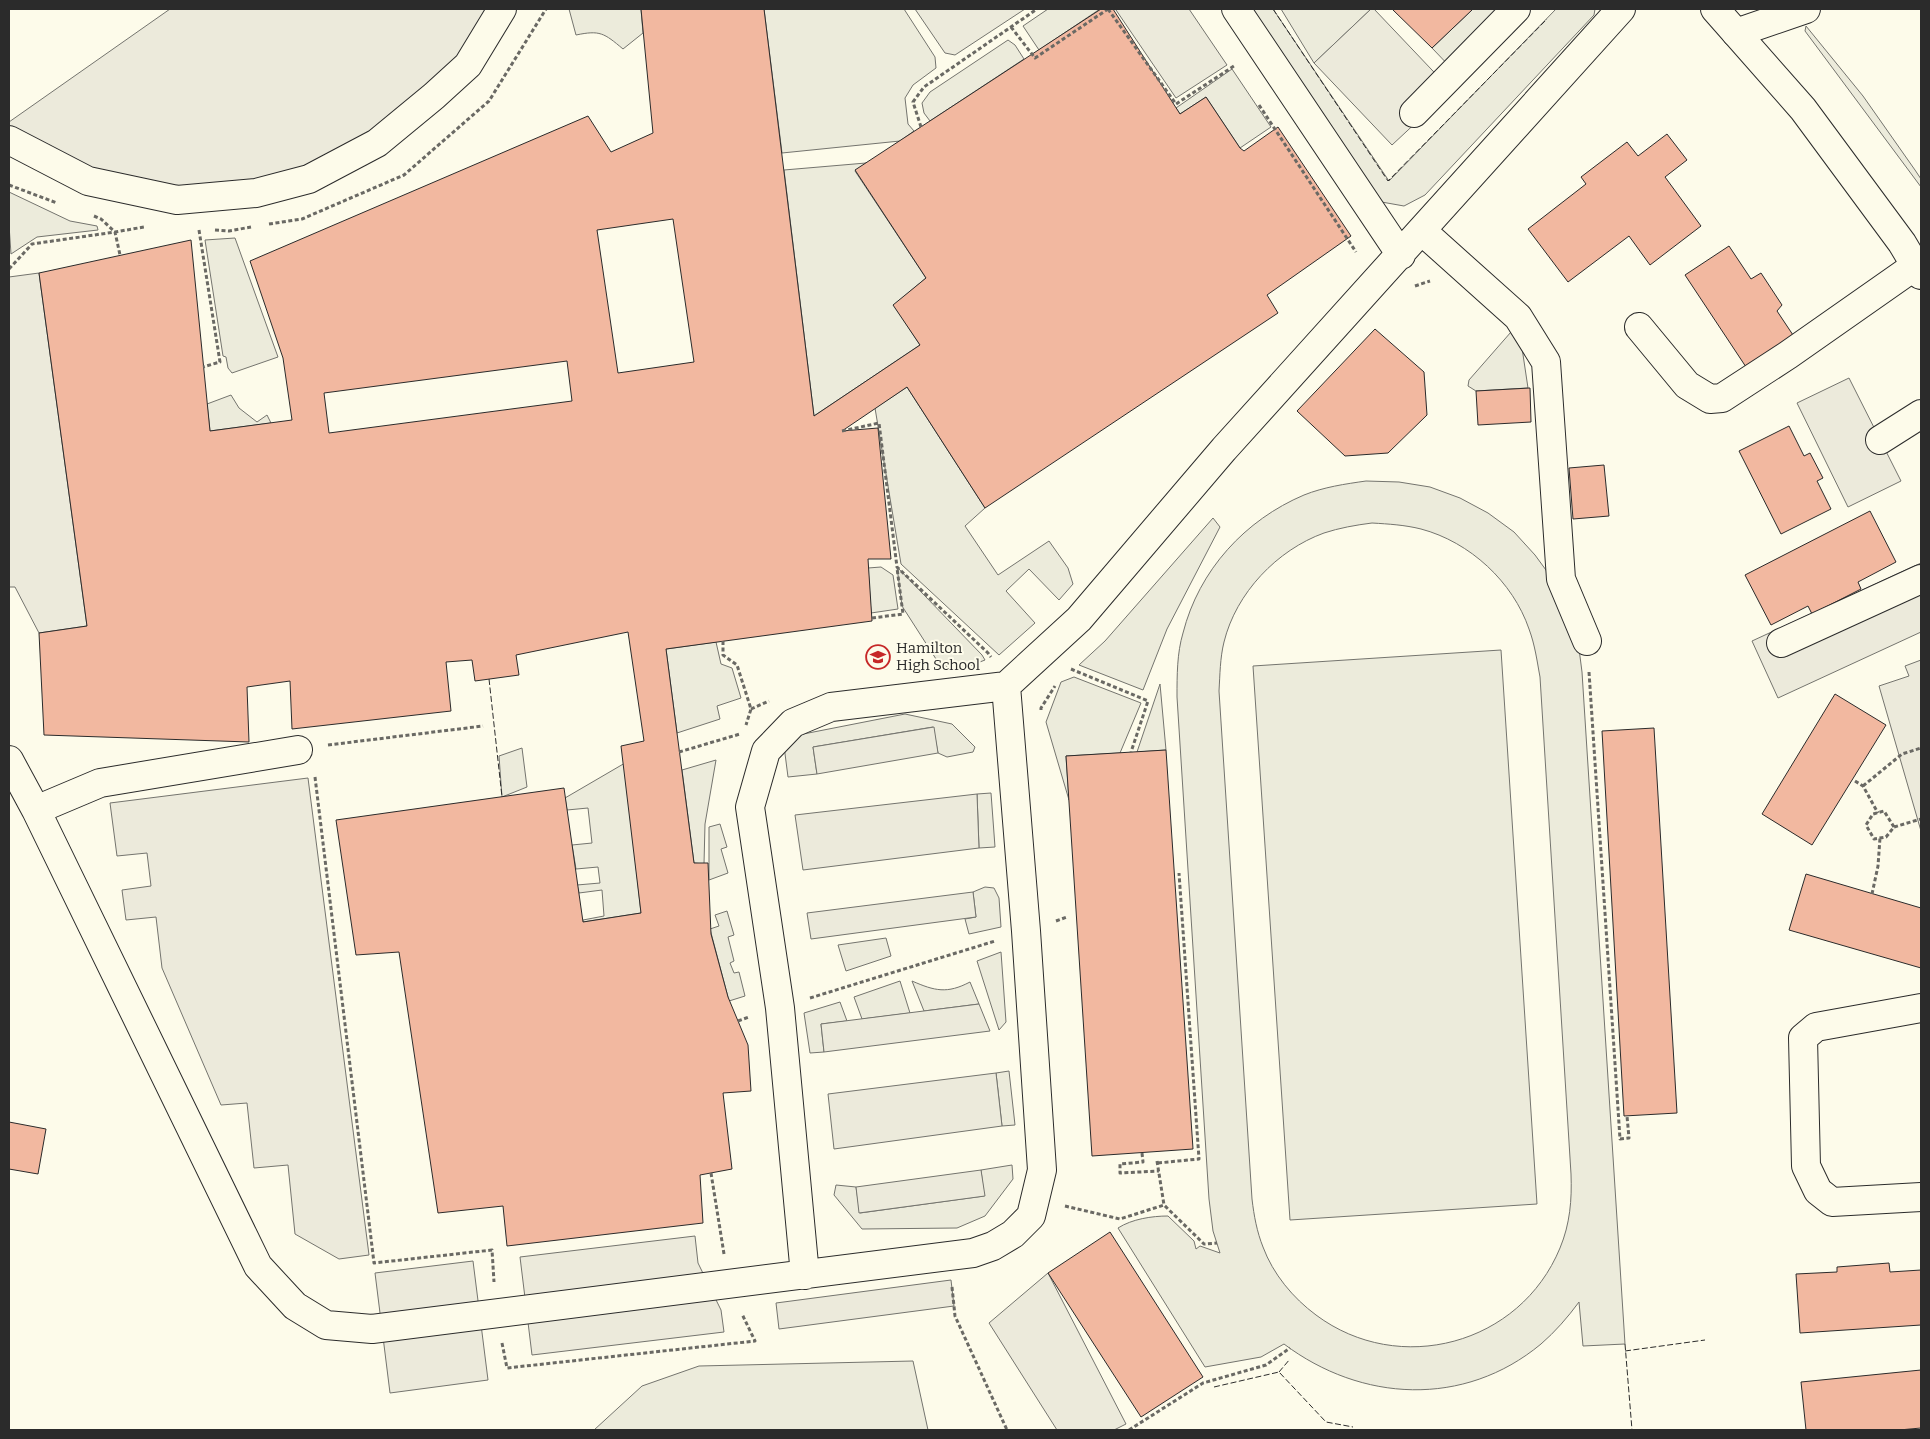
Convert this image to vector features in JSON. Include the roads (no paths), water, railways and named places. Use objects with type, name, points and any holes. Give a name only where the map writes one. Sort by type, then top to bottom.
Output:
[{"type":"main road","points":[[9,140],[88,181],[177,200],[256,193],[310,179],[377,144],[434,96],[468,65],[502,9]]},
{"type":"main road","points":[[1236,9],[1401,254]]},
{"type":"main road","points":[[1414,113],[1516,9]]},
{"type":"main road","points":[[805,1275],[780,1008],[750,806],[766,752],[793,723],[831,707],[1006,686],[1079,619],[1224,449],[1621,9]]},
{"type":"main road","points":[[1639,327],[1687,385],[1710,399],[1722,398],[1918,270],[1902,243],[1802,109],[1715,9]]},
{"type":"main road","points":[[1736,33],[1806,9]]},
{"type":"main road","points":[[1422,231],[1518,317],[1546,362],[1561,579],[1587,641]]},
{"type":"main road","points":[[1880,440],[1921,414]]},
{"type":"main road","points":[[1781,643],[1921,579]]},
{"type":"main road","points":[[9,760],[36,810],[258,1266],[289,1300],[326,1325],[372,1329],[973,1253],[993,1246],[1013,1234],[1032,1216],[1042,1170],[1026,931],[1006,686]]},
{"type":"main road","points":[[36,810],[100,783],[311,754]]},
{"type":"main road","points":[[1921,1008],[1816,1027],[1803,1038],[1806,1166],[1818,1191],[1832,1202],[1921,1197]]},
{"type":"place","name":"Hamilton High School","points":[[878,657]]}]
